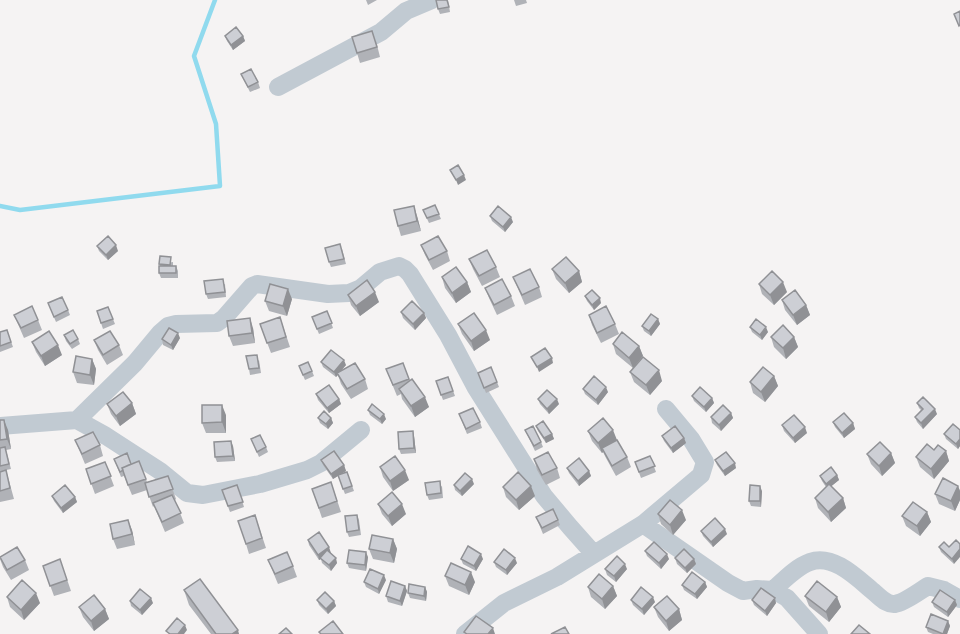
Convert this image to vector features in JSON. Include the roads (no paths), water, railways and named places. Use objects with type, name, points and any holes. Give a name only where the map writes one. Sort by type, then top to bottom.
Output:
[{"type":"street","points":[[278,87],[381,32],[405,11],[432,0]]},
{"type":"street","points":[[77,420],[135,363],[168,326],[217,322],[224,318],[252,286],[257,284],[328,294],[349,293],[361,288],[380,272],[399,266],[410,274],[448,334],[476,388],[544,495],[594,554]]},
{"type":"street","points":[[465,634],[504,603],[557,577],[643,524],[701,475],[705,462],[691,439],[666,409]]},
{"type":"street","points":[[0,426],[77,420],[160,471],[187,493],[203,495],[260,484],[307,470],[321,463],[361,430]]},
{"type":"street","points":[[643,524],[742,591],[773,590],[787,598],[819,634]]},
{"type":"street","points":[[773,590],[792,573],[811,561],[824,560],[851,573],[885,602],[900,603],[928,586],[944,590],[960,599]]},
{"type":"waterway","points":[[0,206],[20,210],[220,186],[216,124],[194,56],[215,0]]}]
